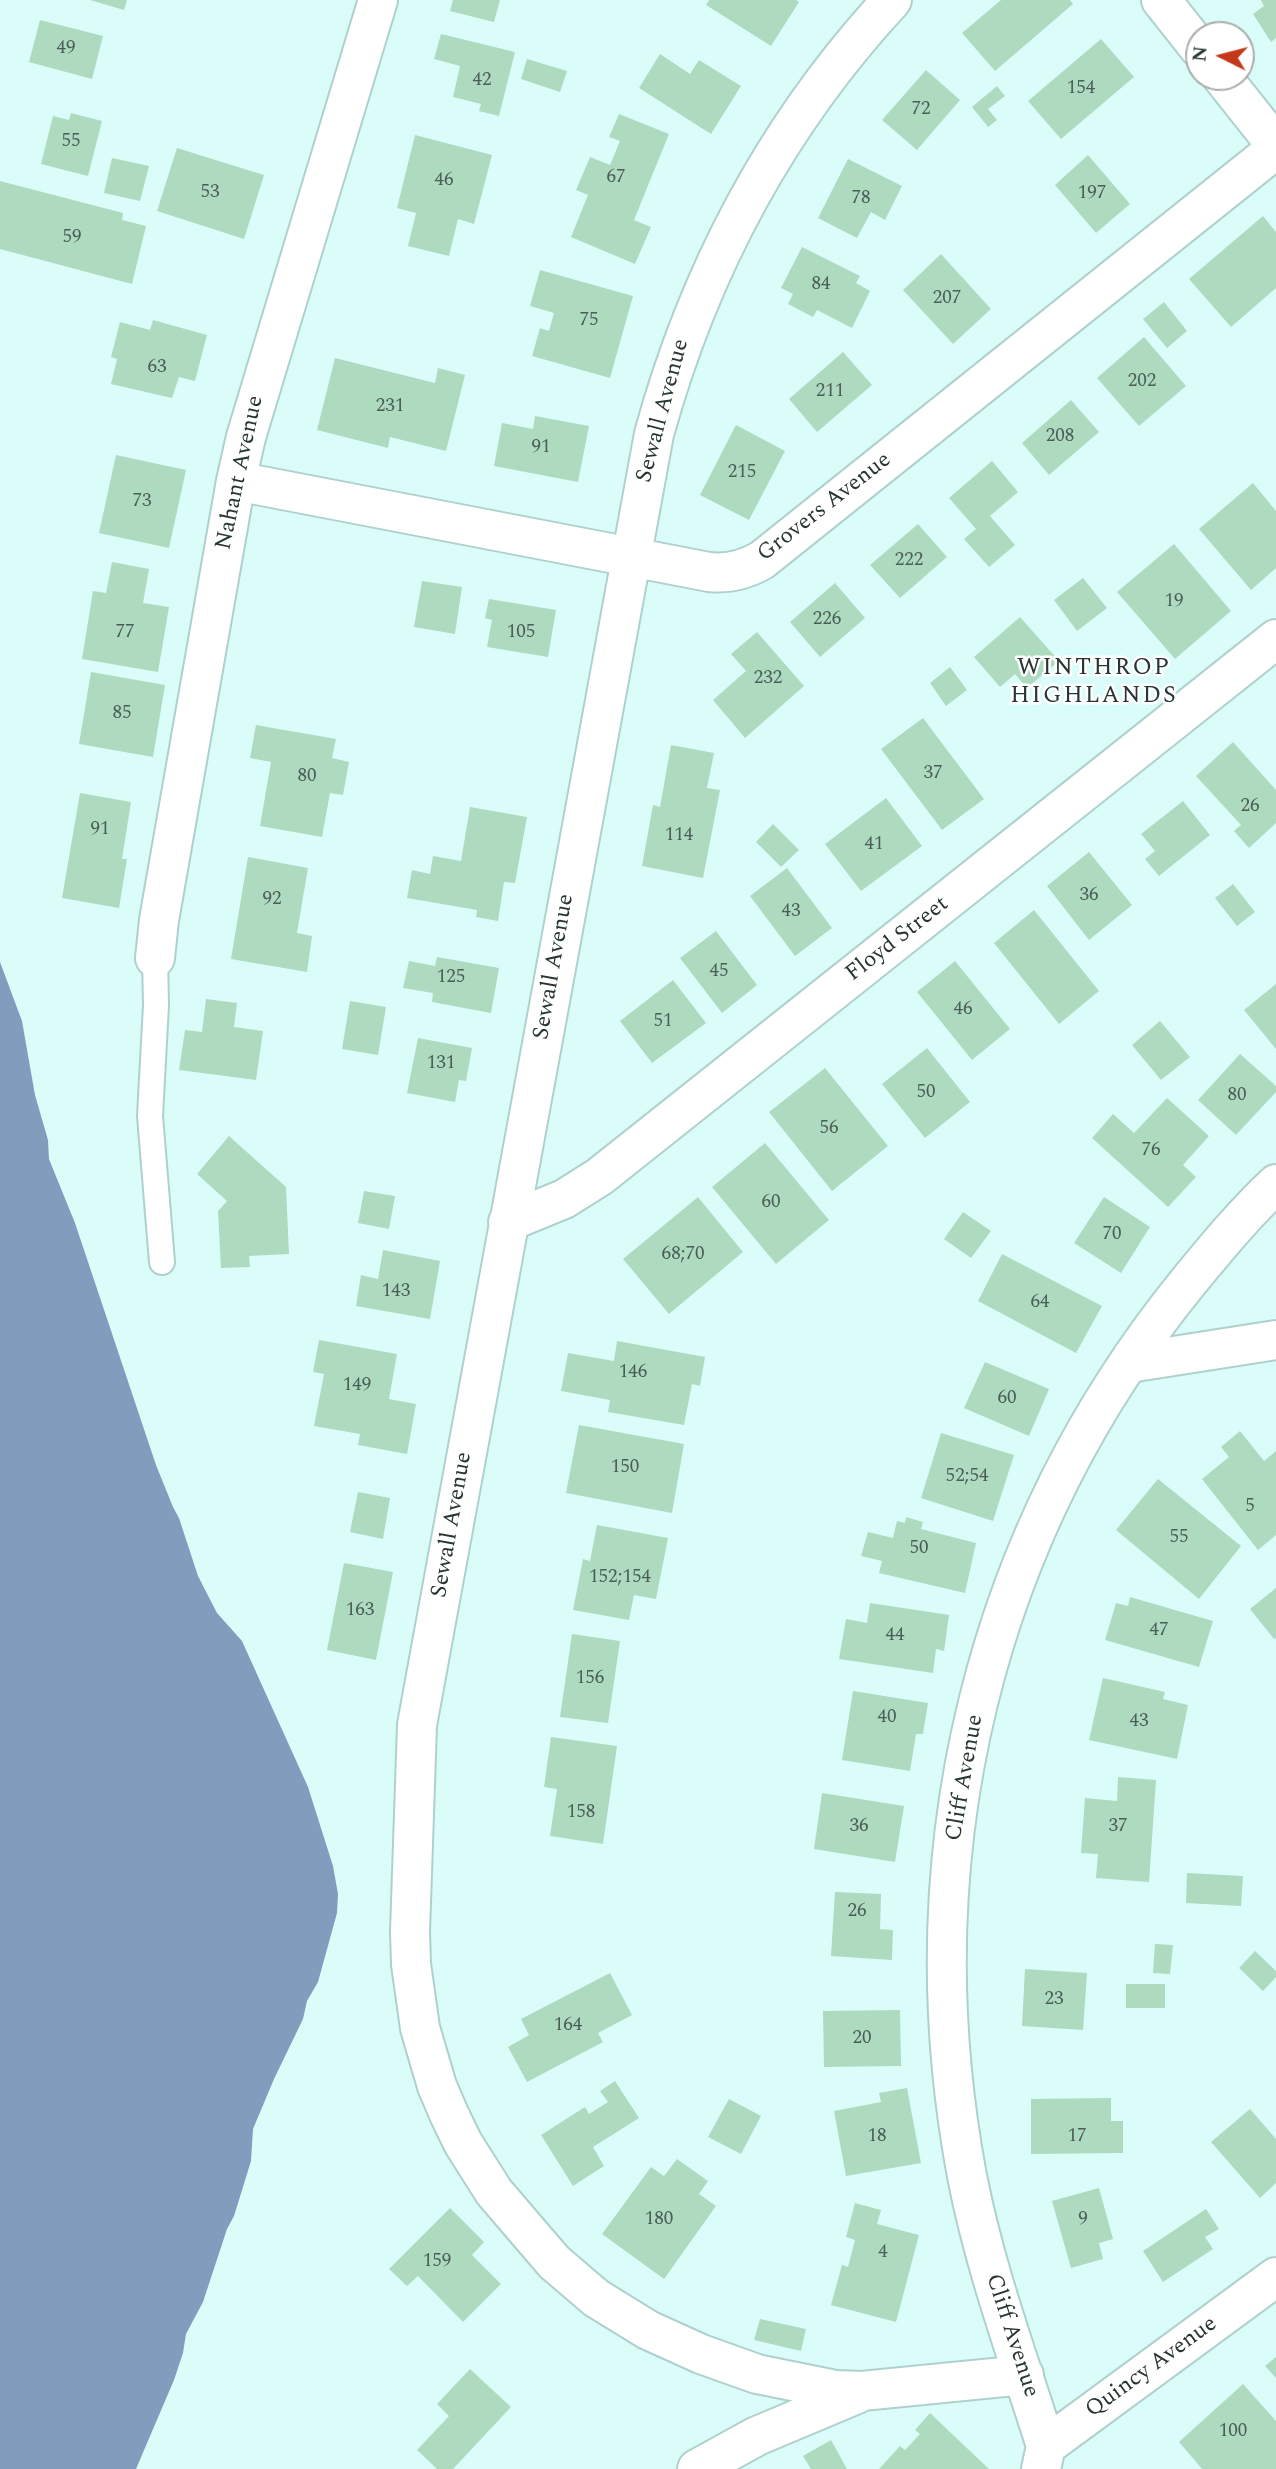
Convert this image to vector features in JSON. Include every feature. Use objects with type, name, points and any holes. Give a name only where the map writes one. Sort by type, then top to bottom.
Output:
[{"type":"street","name":"Nahant Avenue","points":[[155,958],[159,920],[236,481],[251,417],[378,0]]},
{"type":"street","name":"Sewall Avenue","points":[[862,2391],[836,2390],[786,2381],[701,2354],[621,2315],[554,2262],[494,2192],[463,2143],[441,2095],[427,2056],[415,1997],[410,1932],[417,1725],[646,469],[663,400],[686,330],[746,201],[802,112],[850,48],[892,0]]},
{"type":"street","points":[[1161,0],[1185,30]]},
{"type":"street","points":[[1233,91],[1276,147]]},
{"type":"street","name":"Grovers Avenue","points":[[236,481],[720,573],[730,573],[752,566],[1276,147]]},
{"type":"street","name":"Floyd Street","points":[[508,1222],[564,1199],[599,1177],[1276,639]]},
{"type":"street","name":"Cliff Avenue","points":[[1044,2458],[1024,2375],[989,2269],[975,2216],[960,2127],[950,2043],[947,1985],[948,1905],[962,1788],[977,1710],[997,1634],[1021,1564],[1047,1504],[1074,1453],[1129,1363],[1172,1302],[1213,1252],[1276,1184]]},
{"type":"street","points":[[1129,1363],[1276,1340]]},
{"type":"street","name":"Quincy Avenue","points":[[1044,2458],[1276,2277]]},
{"type":"street","points":[[698,2469],[757,2436],[862,2391],[1024,2375]]},
{"type":"lane","points":[[155,958],[150,1116],[163,1262]]},
{"type":"water","points":[[0,962],[22,1021],[35,1095],[48,1140],[49,1159],[75,1223],[156,1465],[179,1518],[198,1576],[217,1613],[242,1641],[308,1787],[333,1866],[338,1894],[337,1913],[318,1982],[307,2001],[303,2019],[253,2129],[251,2161],[234,2216],[227,2229],[203,2302],[186,2334],[174,2380],[136,2469],[0,2469]]},
{"type":"building","points":[[90,0],[127,0],[124,10]]},
{"type":"building","points":[[453,0],[500,0],[494,22],[450,11]]},
{"type":"building","points":[[709,0],[799,2],[771,46],[706,5]]},
{"type":"building","points":[[1001,0],[1070,0],[1073,4],[995,71],[962,33]]},
{"type":"building","points":[[1261,0],[1276,0],[1276,38],[1271,42],[1253,14],[1264,6]]},
{"type":"building","points":[[40,20],[103,36],[92,79],[29,62]]},
{"type":"building","points":[[441,34],[515,52],[499,116],[479,111],[481,104],[453,97],[460,66],[434,59]]},
{"type":"building","points":[[1101,39],[1134,77],[1061,139],[1028,101]]},
{"type":"building","points":[[660,54],[690,74],[699,60],[741,86],[711,134],[639,88]]},
{"type":"building","points":[[527,59],[567,71],[560,92],[521,79]]},
{"type":"building","points":[[926,70],[960,100],[917,150],[882,120]]},
{"type":"building","points":[[997,86],[1005,96],[988,109],[997,120],[988,127],[972,107]]},
{"type":"building","points":[[71,113],[102,121],[88,176],[41,164],[53,116],[69,120]]},
{"type":"building","points":[[619,114],[669,134],[634,220],[651,227],[635,264],[571,237],[588,195],[576,190],[590,157],[610,165],[620,141],[609,137]]},
{"type":"building","points":[[415,135],[492,155],[474,224],[458,219],[449,256],[408,246],[416,213],[397,208]]},
{"type":"building","points":[[177,148],[264,175],[244,239],[157,211]]},
{"type":"building","points":[[1088,155],[1130,204],[1096,233],[1055,185]]},
{"type":"building","points":[[112,158],[149,166],[140,201],[104,193]]},
{"type":"building","points":[[848,159],[902,186],[885,220],[871,212],[857,238],[818,218]]},
{"type":"building","points":[[0,181],[123,213],[122,220],[146,226],[132,284],[0,249]]},
{"type":"building","points":[[1263,216],[1276,232],[1276,288],[1231,327],[1189,279]]},
{"type":"building","points":[[802,247],[860,276],[856,283],[870,291],[852,328],[817,310],[813,317],[788,304],[793,294],[781,288]]},
{"type":"building","points":[[941,254],[991,309],[953,344],[903,290]]},
{"type":"building","points":[[540,270],[633,296],[610,378],[532,356],[540,328],[549,331],[554,313],[530,306]]},
{"type":"building","points":[[1164,302],[1187,331],[1167,348],[1143,319]]},
{"type":"building","points":[[153,320],[207,335],[195,381],[179,377],[172,398],[111,384],[117,359],[111,357],[120,322],[150,330]]},
{"type":"building","points":[[1144,337],[1186,386],[1139,426],[1097,378]]},
{"type":"building","points":[[843,352],[872,385],[817,432],[789,399]]},
{"type":"building","points":[[335,358],[435,383],[438,368],[465,375],[446,451],[390,437],[388,448],[317,430]]},
{"type":"building","points":[[1071,400],[1099,432],[1049,475],[1022,443]]},
{"type":"building","points":[[535,416],[589,426],[578,482],[494,466],[502,423],[533,429]]},
{"type":"building","points":[[736,425],[785,451],[749,520],[700,495]]},
{"type":"building","points":[[116,455],[186,470],[169,548],[99,533]]},
{"type":"building","points":[[992,461],[1018,492],[990,516],[1015,545],[989,567],[964,539],[976,529],[949,498]]},
{"type":"building","points":[[1253,483],[1276,511],[1276,568],[1251,590],[1199,529]]},
{"type":"building","points":[[918,524],[947,557],[900,598],[870,565]]},
{"type":"building","points":[[1174,544],[1231,611],[1175,659],[1117,592]]},
{"type":"building","points":[[112,562],[149,569],[143,603],[169,607],[158,672],[82,659],[93,591],[106,593]]},
{"type":"building","points":[[1083,578],[1107,608],[1077,631],[1054,600]]},
{"type":"building","points":[[422,581],[462,587],[455,634],[414,627]]},
{"type":"building","points":[[835,583],[865,618],[820,657],[790,622]]},
{"type":"building","points":[[489,599],[556,610],[548,657],[487,647],[492,620],[485,618]]},
{"type":"building","points":[[1020,617],[1059,661],[1027,688],[1015,674],[1000,687],[974,657]]},
{"type":"building","points":[[757,632],[804,686],[745,738],[713,700],[746,671],[731,654]]},
{"type":"building","points":[[950,667],[967,690],[946,706],[930,683]]},
{"type":"building","points":[[91,672],[165,685],[153,757],[79,744]]},
{"type":"building","points":[[923,718],[984,799],[942,830],[881,749]]},
{"type":"building","points":[[256,725],[336,739],[332,758],[349,762],[343,795],[330,793],[322,837],[260,826],[271,762],[250,758]]},
{"type":"building","points":[[1233,742],[1276,790],[1276,823],[1249,848],[1234,831],[1241,825],[1196,776]]},
{"type":"building","points":[[671,745],[714,753],[707,788],[720,790],[703,878],[642,866],[653,805],[660,807]]},
{"type":"building","points":[[80,793],[131,802],[122,859],[127,859],[119,908],[62,898]]},
{"type":"building","points":[[886,798],[922,846],[861,891],[825,844]]},
{"type":"building","points":[[1183,801],[1210,835],[1159,876],[1145,859],[1155,851],[1141,834]]},
{"type":"building","points":[[470,807],[527,817],[515,883],[504,882],[498,921],[476,917],[477,910],[407,898],[412,870],[430,874],[433,856],[461,861]]},
{"type":"building","points":[[773,824],[799,850],[781,867],[756,842]]},
{"type":"building","points":[[1089,852],[1132,905],[1089,940],[1047,886]]},
{"type":"building","points":[[248,857],[308,868],[297,933],[312,936],[307,972],[231,959]]},
{"type":"building","points":[[787,868],[832,928],[795,956],[750,896]]},
{"type":"building","points":[[1233,884],[1255,912],[1237,926],[1215,898]]},
{"type":"building","points":[[1034,910],[1099,991],[1059,1024],[994,943]]},
{"type":"building","points":[[716,931],[757,985],[722,1013],[680,958]]},
{"type":"building","points":[[437,957],[499,968],[491,1013],[432,1002],[433,993],[403,988],[409,961],[435,966]]},
{"type":"building","points":[[955,961],[1010,1029],[972,1060],[917,992]]},
{"type":"building","points":[[673,980],[706,1023],[652,1063],[620,1021]]},
{"type":"building","points":[[1276,984],[1276,1049],[1244,1010]]},
{"type":"building","points":[[206,999],[237,1003],[234,1027],[263,1031],[256,1080],[179,1070],[185,1030],[202,1032]]},
{"type":"building","points":[[350,1001],[386,1007],[378,1055],[342,1049]]},
{"type":"building","points":[[1160,1021],[1190,1057],[1161,1080],[1132,1045]]},
{"type":"building","points":[[418,1038],[472,1048],[466,1081],[459,1080],[455,1102],[407,1093]]},
{"type":"building","points":[[927,1048],[970,1102],[925,1138],[882,1084]]},
{"type":"building","points":[[1240,1054],[1276,1086],[1276,1092],[1236,1135],[1198,1100]]},
{"type":"building","points":[[825,1068],[888,1146],[832,1191],[769,1112]]},
{"type":"building","points":[[1167,1098],[1209,1136],[1183,1165],[1196,1177],[1168,1207],[1092,1138],[1113,1114],[1134,1133]]},
{"type":"building","points":[[229,1136],[286,1187],[289,1254],[249,1256],[250,1267],[221,1268],[218,1211],[227,1201],[197,1174]]},
{"type":"building","points":[[765,1143],[829,1220],[776,1264],[712,1187]]},
{"type":"building","points":[[364,1191],[395,1196],[389,1229],[358,1223]]},
{"type":"building","points":[[698,1197],[743,1252],[669,1314],[623,1259]]},
{"type":"building","points":[[1104,1197],[1150,1227],[1121,1273],[1074,1243]]},
{"type":"building","points":[[963,1212],[991,1231],[971,1258],[944,1239]]},
{"type":"building","points":[[383,1250],[440,1261],[430,1319],[356,1306],[361,1275],[378,1279]]},
{"type":"building","points":[[1002,1254],[1102,1306],[1076,1353],[978,1301]]},
{"type":"building","points":[[319,1340],[397,1354],[389,1399],[416,1404],[407,1454],[358,1445],[360,1434],[314,1426],[324,1374],[313,1372]]},
{"type":"building","points":[[617,1341],[705,1357],[700,1386],[692,1384],[684,1425],[608,1412],[610,1400],[561,1391],[568,1353],[614,1361]]},
{"type":"building","points":[[985,1362],[1049,1389],[1029,1436],[964,1408]]},
{"type":"building","points":[[579,1425],[684,1444],[672,1513],[566,1493]]},
{"type":"building","points":[[1240,1431],[1264,1461],[1276,1451],[1276,1535],[1258,1550],[1202,1479],[1229,1457],[1221,1447]]},
{"type":"building","points":[[941,1433],[1014,1455],[993,1521],[921,1498]]},
{"type":"building","points":[[1158,1479],[1241,1546],[1199,1599],[1116,1530]]},
{"type":"building","points":[[358,1492],[390,1498],[383,1539],[350,1532]]},
{"type":"building","points":[[906,1517],[923,1522],[921,1529],[976,1543],[965,1593],[879,1573],[882,1561],[861,1556],[868,1532],[893,1538],[897,1521],[905,1523]]},
{"type":"building","points":[[597,1525],[668,1538],[656,1599],[634,1595],[629,1620],[573,1610],[583,1559],[590,1561]]},
{"type":"building","points":[[344,1563],[393,1572],[376,1660],[327,1650]]},
{"type":"building","points":[[1276,1588],[1276,1638],[1274,1639],[1250,1609]]},
{"type":"building","points":[[1130,1597],[1213,1621],[1199,1667],[1105,1640],[1116,1603],[1128,1606]]},
{"type":"building","points":[[870,1603],[949,1615],[944,1651],[936,1649],[933,1673],[839,1659],[846,1619],[867,1623]]},
{"type":"building","points":[[572,1634],[620,1641],[608,1723],[560,1717]]},
{"type":"building","points":[[1103,1678],[1165,1692],[1163,1699],[1188,1705],[1177,1759],[1089,1740]]},
{"type":"building","points":[[853,1691],[928,1703],[923,1734],[916,1734],[910,1771],[842,1760]]},
{"type":"building","points":[[551,1737],[617,1746],[603,1844],[550,1836],[557,1789],[544,1787]]},
{"type":"building","points":[[1118,1777],[1156,1780],[1149,1882],[1096,1878],[1098,1854],[1081,1853],[1085,1798],[1117,1801]]},
{"type":"building","points":[[822,1793],[904,1806],[895,1862],[814,1849]]},
{"type":"building","points":[[1187,1873],[1243,1876],[1241,1906],[1186,1903]]},
{"type":"building","points":[[835,1892],[881,1894],[880,1929],[893,1930],[892,1960],[831,1956]]},
{"type":"building","points":[[1155,1944],[1173,1945],[1170,1974],[1153,1973]]},
{"type":"building","points":[[1255,1951],[1276,1971],[1276,1977],[1263,1991],[1239,1968]]},
{"type":"building","points":[[1025,1969],[1087,1973],[1083,2030],[1022,2026]]},
{"type":"building","points":[[610,1973],[632,2015],[598,2033],[603,2042],[527,2082],[508,2047],[529,2035],[521,2019]]},
{"type":"building","points":[[1126,1984],[1165,1984],[1165,2008],[1126,2008]]},
{"type":"building","points":[[900,2010],[901,2066],[824,2067],[823,2011]]},
{"type":"building","points":[[615,2081],[639,2118],[593,2147],[604,2166],[573,2186],[541,2135],[585,2107],[589,2114],[608,2102],[600,2091]]},
{"type":"building","points":[[907,2088],[921,2163],[846,2176],[834,2111],[881,2102],[879,2093]]},
{"type":"building","points":[[1111,2098],[1111,2121],[1123,2121],[1123,2153],[1031,2154],[1031,2099]]},
{"type":"building","points":[[729,2099],[761,2116],[741,2154],[708,2137]]},
{"type":"building","points":[[1250,2109],[1276,2139],[1276,2183],[1260,2198],[1211,2142]]},
{"type":"building","points":[[677,2159],[708,2181],[699,2194],[716,2206],[664,2279],[602,2234],[651,2167],[664,2176]]},
{"type":"building","points":[[1099,2188],[1113,2239],[1099,2243],[1103,2259],[1071,2268],[1052,2201]]},
{"type":"building","points":[[855,2203],[881,2210],[877,2224],[919,2235],[896,2322],[831,2305],[842,2265],[848,2267],[855,2240],[846,2237]]},
{"type":"building","points":[[450,2208],[484,2242],[472,2255],[501,2284],[463,2322],[418,2276],[407,2286],[389,2269]]},
{"type":"building","points":[[1206,2209],[1219,2229],[1205,2237],[1213,2249],[1163,2282],[1143,2251]]},
{"type":"building","points":[[760,2319],[806,2329],[801,2351],[754,2340]]},
{"type":"building","points":[[1276,2357],[1276,2378],[1265,2366]]},
{"type":"building","points":[[470,2369],[511,2407],[453,2469],[437,2469],[417,2450],[449,2416],[437,2404]]},
{"type":"building","points":[[1243,2384],[1276,2421],[1276,2469],[1202,2469],[1179,2442]]},
{"type":"building","points":[[930,2413],[989,2469],[879,2469],[900,2446],[905,2450],[920,2434],[915,2430]]},
{"type":"building","points":[[831,2440],[847,2469],[811,2469],[803,2456]]},
{"type":"district","name":"WINTHROP HIGHLANDS","points":[[1094,683]]}]
